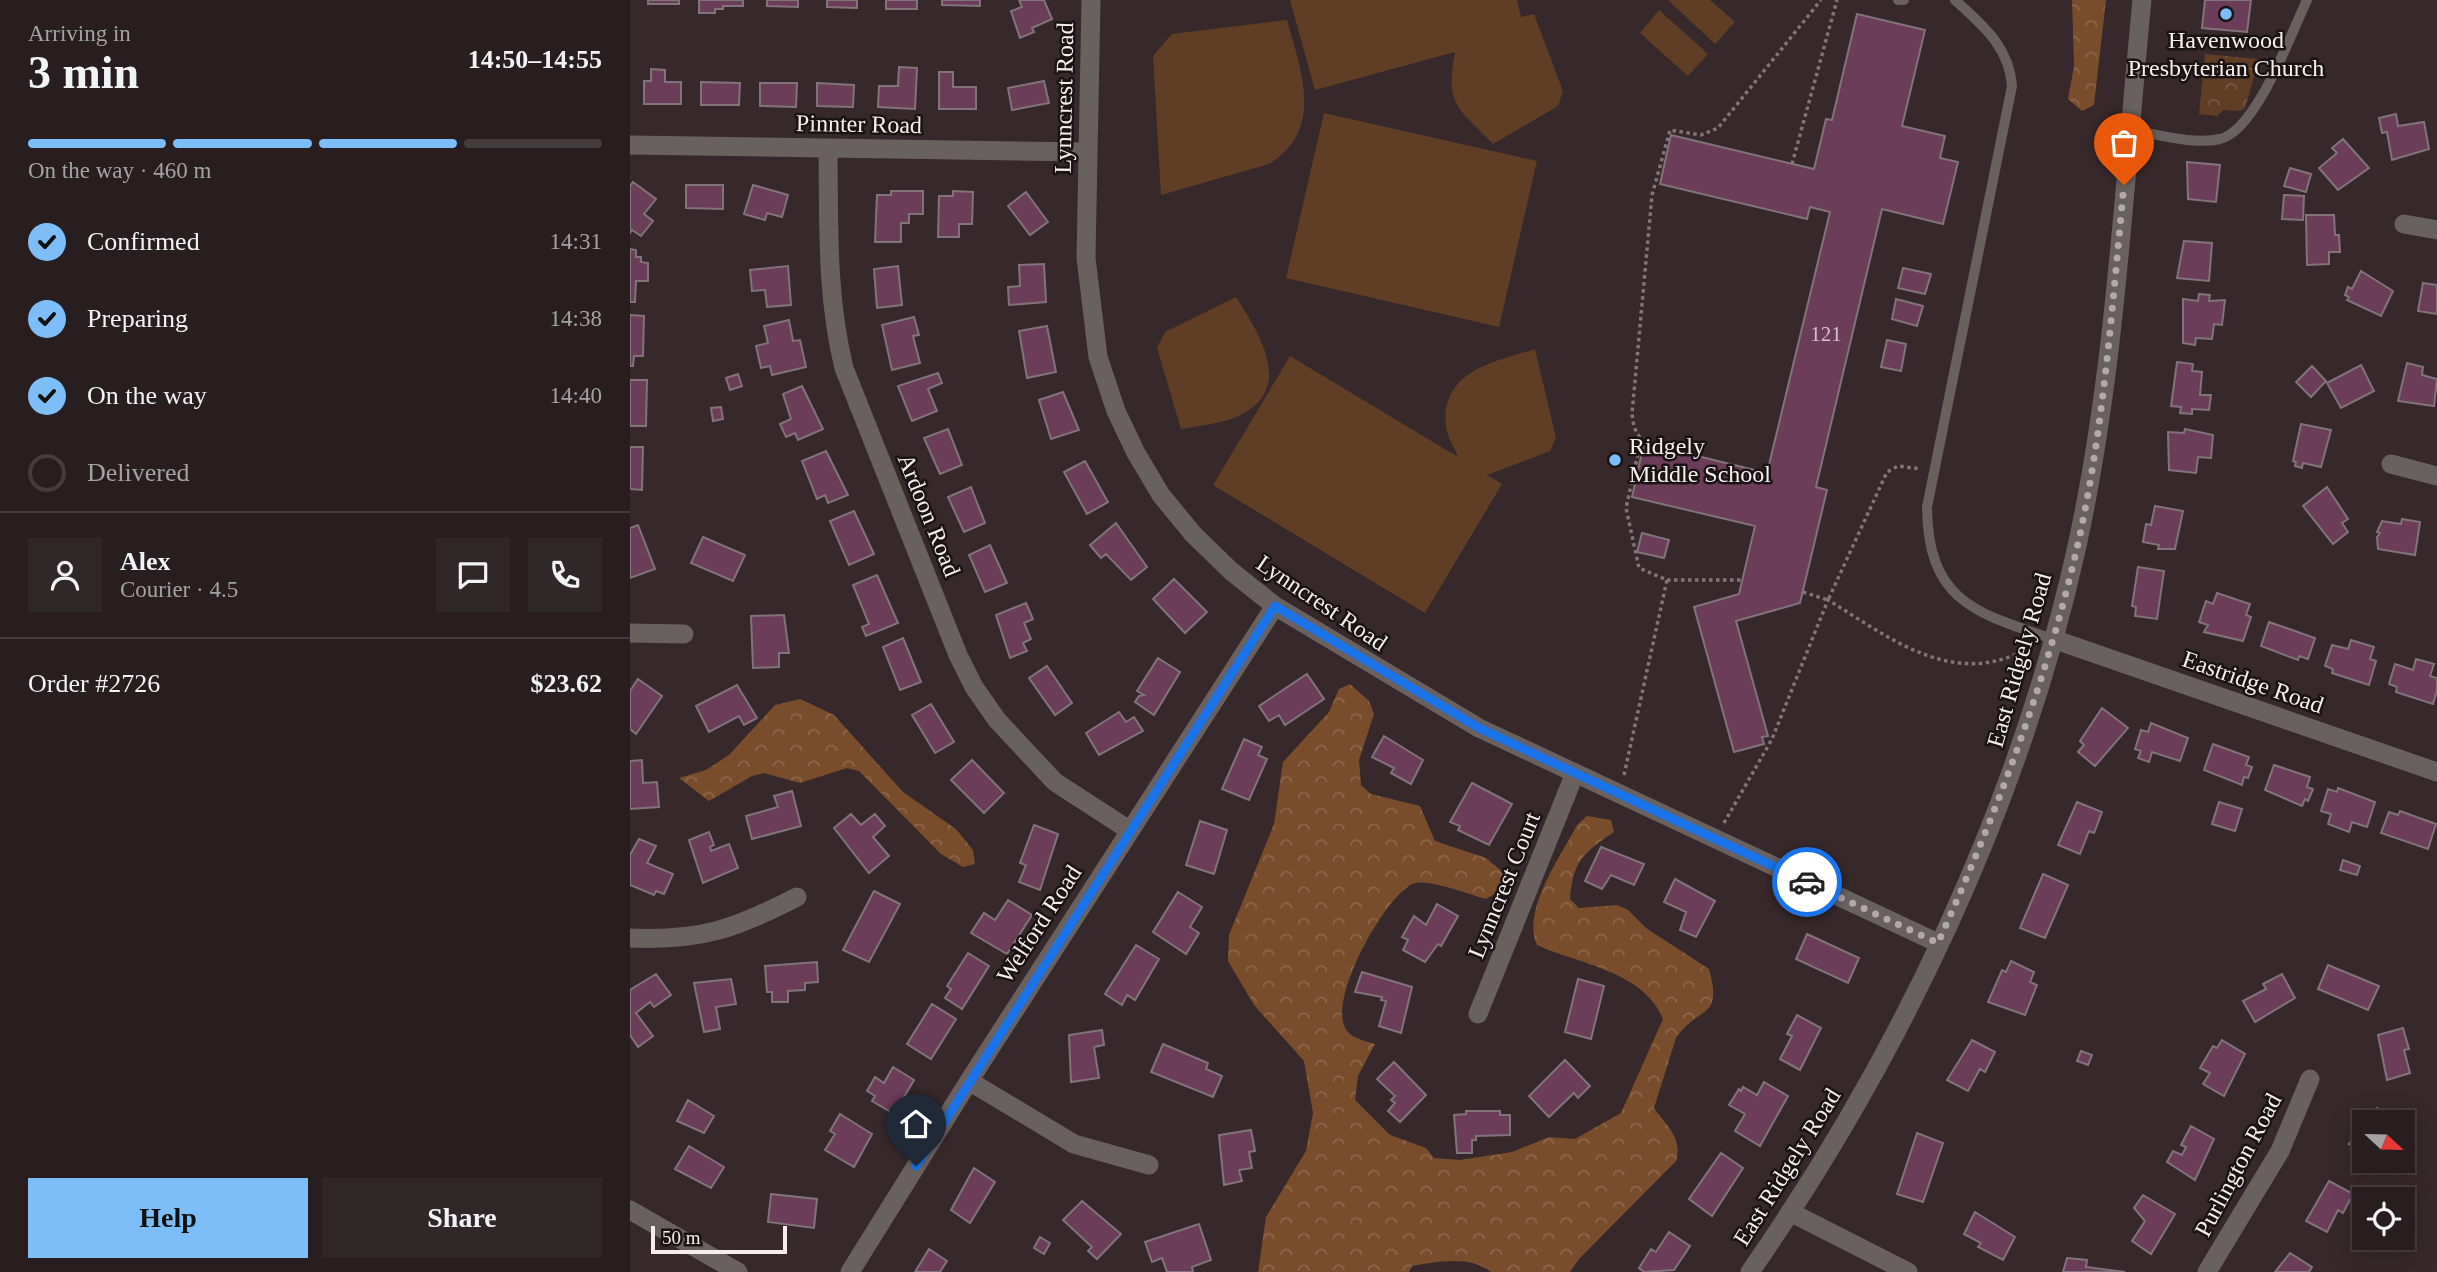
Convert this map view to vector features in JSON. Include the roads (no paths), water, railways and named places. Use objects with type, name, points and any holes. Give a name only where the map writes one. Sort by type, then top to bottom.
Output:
[{"type":"street","name":"Lynncrest Road","points":[[1091,0],[1086,258],[1098,357],[1116,411],[1161,495],[1202,543],[1275,606],[1479,728],[1938,943]]},
{"type":"street","name":"East Ridgely Road","points":[[1750,1272],[1790,1212],[1870,1077],[1938,943],[2017,757],[2053,639],[2077,547],[2101,413],[2142,0]]},
{"type":"street","name":"Pinnter Road","points":[[630,145],[1088,152]]},
{"type":"street","name":"Ardoon Road","points":[[828,148],[829,272],[834,325],[844,368],[958,655],[997,720],[1055,782],[1129,830]]},
{"type":"street","points":[[2404,224],[2437,230]]},
{"type":"street","points":[[2392,464],[2437,475]]},
{"type":"street","name":"Welford Road","points":[[850,1272],[969,1080],[1275,606]]},
{"type":"street","points":[[630,633],[684,634]]},
{"type":"street","name":"Eastridge Road","points":[[2053,639],[2437,772]]},
{"type":"street","name":"Lynncrest Court","points":[[1478,1014],[1575,773]]},
{"type":"street","points":[[630,938],[695,938],[752,920],[797,897]]},
{"type":"street","name":"Purlington Road","points":[[2207,1272],[2274,1161],[2310,1079]]},
{"type":"street","points":[[969,1080],[1074,1144],[1149,1165]]},
{"type":"street","points":[[630,1210],[738,1272]]},
{"type":"street","points":[[1790,1212],[1908,1272]]},
{"type":"lane","points":[[1898,0],[1904,0]]},
{"type":"lane","points":[[1955,0],[1999,43],[2011,70],[2012,86],[1927,507],[1927,534],[1934,562],[1946,583],[1962,601],[1983,615],[2053,639]]},
{"type":"lane","points":[[2129,130],[2202,140],[2232,134],[2245,123],[2263,93],[2307,0]]},
{"type":"place","name":"Havenwood Presbyterian Church","points":[[2226,14]]},
{"type":"place","name":"Ridgely Middle School","points":[[1615,460]]}]
